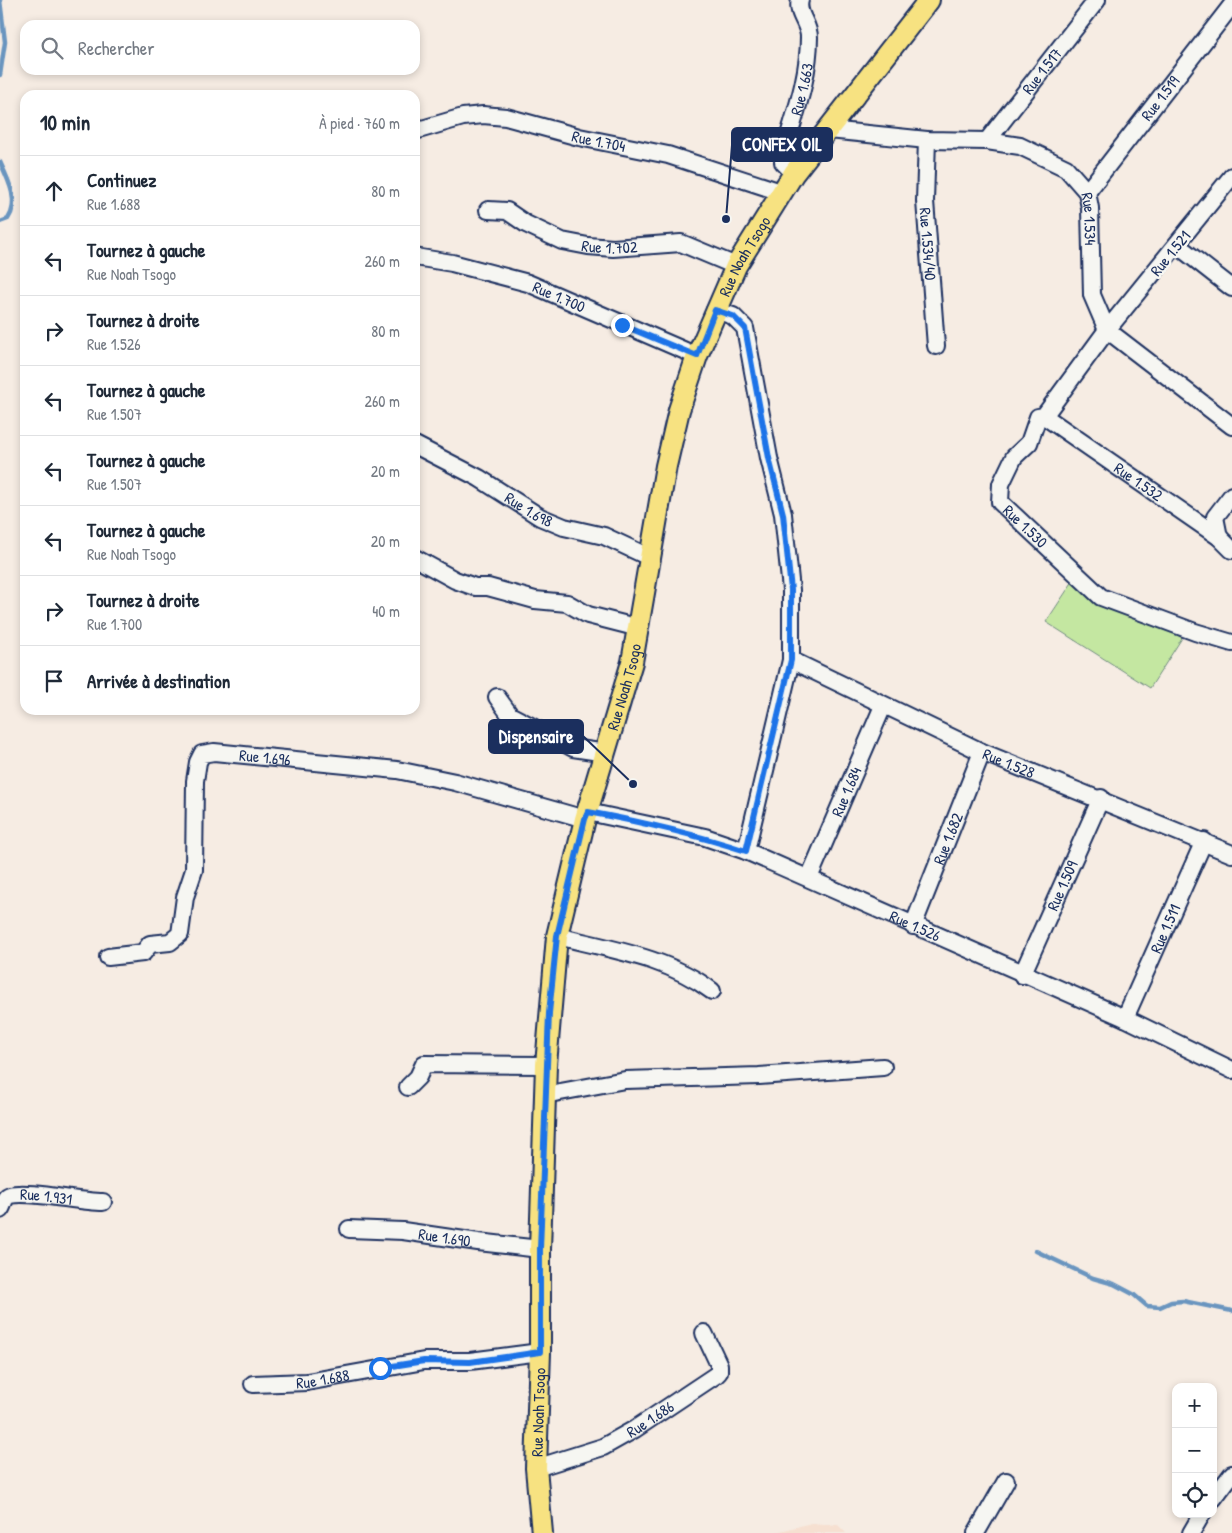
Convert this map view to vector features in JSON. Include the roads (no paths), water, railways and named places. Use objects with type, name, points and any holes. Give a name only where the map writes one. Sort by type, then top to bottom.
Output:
[{"type":"main road","name":"Rue Noah Tsogo","points":[[542,1533],[536,1468],[540,1352],[540,1249],[544,1096],[557,936],[587,815],[632,662],[674,432],[697,356],[715,310],[736,266],[794,173],[930,0]]},
{"type":"street","name":"Rue 1.663","points":[[794,173],[783,162],[784,152],[803,87],[808,50],[809,34],[800,15],[800,0]]},
{"type":"street","name":"Rue 1.517","points":[[987,141],[1097,0]]},
{"type":"street","name":"Rue 1.519","points":[[1087,192],[1232,6]]},
{"type":"street","name":"Rue 1.704","points":[[420,130],[463,117],[483,115],[506,117],[579,137],[668,155],[781,192]]},
{"type":"street","name":"Rue 1.534","points":[[829,130],[926,140],[987,141],[1020,146],[1066,168],[1087,192],[1090,208],[1092,295],[1107,330],[1232,426]]},
{"type":"street","name":"Rue 1.534/40","points":[[926,140],[925,201],[936,346]]},
{"type":"street","name":"Rue 1.521","points":[[1107,330],[1232,176]]},
{"type":"street","name":"Rue 1.702","points":[[488,210],[507,211],[526,224],[562,241],[613,248],[681,244],[736,266]]},
{"type":"street","points":[[1177,244],[1232,288]]},
{"type":"street","name":"Rue 1.700","points":[[420,258],[452,263],[528,283],[697,356]]},
{"type":"street","points":[[715,310],[733,316],[745,328],[788,548],[791,590],[791,660],[746,851]]},
{"type":"street","name":"Rue 1.530","points":[[1107,330],[1044,416],[1038,417],[1029,443],[1014,457],[1000,484],[1000,502],[1100,597],[1195,632],[1232,643]]},
{"type":"street","name":"Rue 1.532","points":[[1044,416],[1219,537],[1232,550]]},
{"type":"street","name":"Rue 1.698","points":[[420,448],[480,478],[540,517],[564,527],[604,536],[651,558]]},
{"type":"street","points":[[1219,537],[1215,517],[1232,495]]},
{"type":"street","points":[[420,561],[455,580],[475,587],[488,587],[536,600],[567,603],[588,615],[639,628]]},
{"type":"street","name":"Rue 1.528","points":[[791,660],[883,706],[982,752],[1101,798],[1232,854]]},
{"type":"street","points":[[497,697],[510,715],[572,748],[606,753]]},
{"type":"street","name":"Rue 1.684","points":[[808,878],[883,706]]},
{"type":"street","name":"Rue 1.696","points":[[108,956],[142,952],[150,944],[170,942],[180,934],[184,897],[194,870],[195,781],[198,762],[202,754],[214,752],[397,770],[587,815]]},
{"type":"street","name":"Rue 1.682","points":[[913,926],[982,752]]},
{"type":"street","name":"Rue 1.509","points":[[1022,975],[1101,798]]},
{"type":"street","name":"Rue 1.526","points":[[587,815],[657,826],[746,851],[1022,975],[1230,1065]]},
{"type":"street","name":"Rue 1.511","points":[[1124,1018],[1204,841]]},
{"type":"street","points":[[557,936],[634,955],[676,969],[695,978],[712,991]]},
{"type":"street","points":[[408,1087],[418,1077],[424,1064],[546,1065]]},
{"type":"street","points":[[544,1096],[625,1080],[759,1076],[883,1067]]},
{"type":"street","name":"Rue 1.931","points":[[0,1210],[6,1198],[10,1195],[37,1195],[83,1202],[103,1202]]},
{"type":"street","name":"Rue 1.690","points":[[349,1229],[403,1231],[540,1249]]},
{"type":"street","name":"Rue 1.686","points":[[536,1468],[582,1456],[602,1447],[635,1429],[716,1375],[719,1372],[719,1365],[704,1333]]},
{"type":"street","name":"Rue 1.688","points":[[253,1384],[307,1382],[424,1361],[470,1362],[540,1352]]},
{"type":"street","points":[[1217,1494],[1232,1474]]},
{"type":"street","points":[[976,1533],[1006,1481]]},
{"type":"street","points":[[1191,1533],[1200,1518]]},
{"type":"waterway","points":[[0,0],[5,42],[0,75]]},
{"type":"waterway","points":[[0,162],[12,190],[13,198],[13,205],[8,219],[0,222]]},
{"type":"waterway","points":[[1036,1251],[1093,1278],[1114,1284],[1133,1294],[1147,1306],[1160,1307],[1171,1302],[1183,1301],[1232,1311]]},
{"type":"place","name":"CONFEX OIL","points":[[726,219]]},
{"type":"place","name":"Dispensaire","points":[[633,784]]}]
